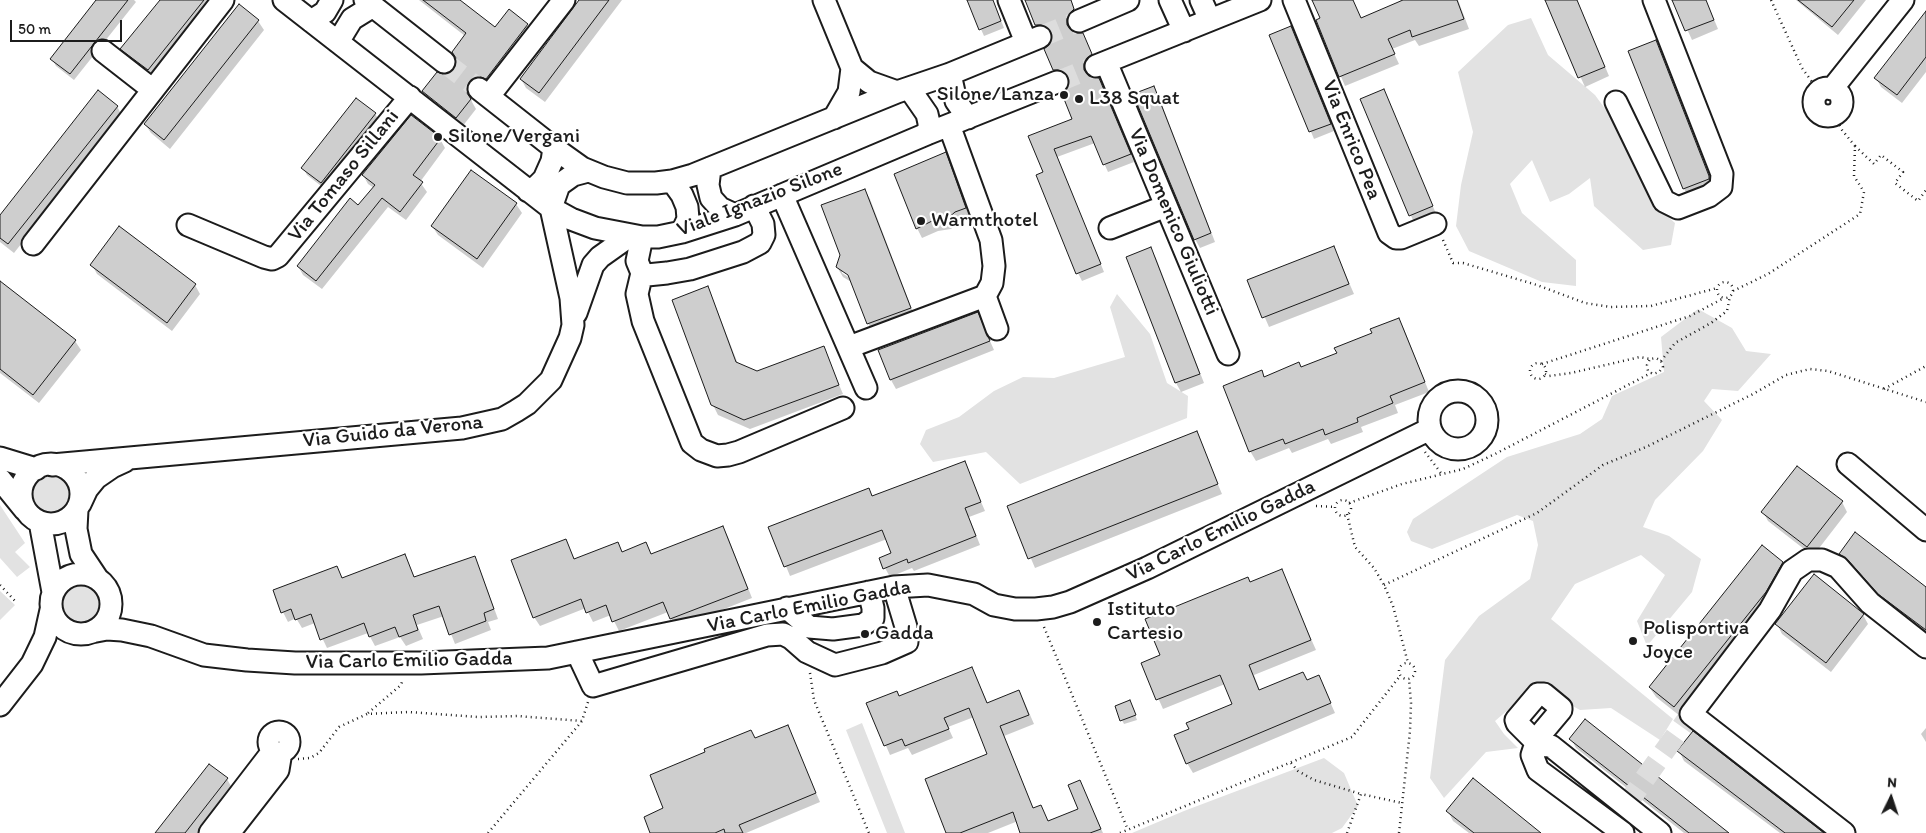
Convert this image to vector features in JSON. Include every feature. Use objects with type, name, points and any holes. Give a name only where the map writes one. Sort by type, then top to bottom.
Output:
[{"type":"street","points":[[33,244],[223,0]]},
{"type":"street","name":"Viale Ignazio Silone","points":[[284,0],[551,208],[585,225],[604,231],[636,236],[658,237],[682,232],[734,215],[958,121],[1057,82]]},
{"type":"street","points":[[311,21],[324,12],[332,0]]},
{"type":"street","points":[[564,0],[484,93],[554,148],[588,171],[627,183],[646,184],[672,181],[710,168],[1033,40],[1009,0]]},
{"type":"street","points":[[824,0],[852,68],[869,82],[903,90],[926,114],[929,133]]},
{"type":"street","points":[[1079,20],[1128,0]]},
{"type":"street","points":[[1170,0],[1184,31],[1260,0]]},
{"type":"street","points":[[1201,0],[1210,20]]},
{"type":"street","name":"Via Enrico Pea","points":[[1294,0],[1389,233],[1392,236],[1401,238],[1435,224]]},
{"type":"street","points":[[1616,102],[1664,201],[1678,208],[1709,196],[1721,187],[1722,174],[1654,0]]},
{"type":"street","points":[[1825,90],[1903,0]]},
{"type":"street","points":[[338,42],[352,19],[369,3],[444,62]]},
{"type":"street","name":"Via Domenico Giuliotti","points":[[1184,31],[1101,64],[1166,206],[1228,354]]},
{"type":"street","points":[[103,51],[153,90]]},
{"type":"street","points":[[834,118],[849,92],[852,68]]},
{"type":"street","points":[[849,347],[985,296],[992,283],[994,266],[991,240],[958,121],[950,74]]},
{"type":"street","points":[[1825,90],[1837,92],[1841,101],[1838,111],[1834,114]]},
{"type":"street","name":"Via Tomaso Sillani","points":[[188,226],[264,257],[272,259],[278,256],[410,97]]},
{"type":"street","points":[[528,191],[544,179],[552,161],[554,148]]},
{"type":"street","points":[[710,168],[708,185],[711,198],[720,208],[734,215]]},
{"type":"street","points":[[551,208],[559,185],[573,175],[588,171]]},
{"type":"street","points":[[672,181],[682,195],[687,207],[688,219],[682,232]]},
{"type":"street","points":[[782,195],[866,388]]},
{"type":"street","points":[[642,273],[647,275],[690,269],[743,252],[760,244],[764,236],[763,224],[754,206]]},
{"type":"street","points":[[1110,228],[1166,206]]},
{"type":"street","name":"Via Guido da Verona","points":[[0,458],[44,467],[132,457],[462,428],[502,419],[527,404],[551,380],[570,338],[573,325],[570,289],[551,208]]},
{"type":"street","points":[[636,236],[636,261],[642,273],[637,294],[642,321],[692,443],[701,450],[717,456],[740,452],[843,408]]},
{"type":"street","points":[[573,325],[579,301],[593,265],[600,257],[636,236]]},
{"type":"street","points":[[985,296],[997,329]]},
{"type":"street","name":"Via Carlo Emilio Gadda","points":[[32,664],[82,633],[114,629],[151,636],[204,655],[296,663],[405,663],[548,658],[894,587],[928,585],[950,588],[974,594],[994,605],[1015,609],[1053,607],[1070,602],[1148,568],[1422,433]]},
{"type":"street","name":"Via Guido da Verona","points":[[78,507],[87,489],[96,478],[132,457]]},
{"type":"street","points":[[1848,464],[1926,530]]},
{"type":"street","points":[[34,517],[22,498],[22,489],[25,481],[44,467],[61,466],[69,470],[75,476],[81,490],[76,529],[81,554],[97,578],[106,586],[112,600],[108,620],[103,626],[82,633],[60,627],[55,620],[52,601],[60,582],[74,574],[87,574],[97,578]]},
{"type":"street","points":[[0,479],[34,517],[48,524],[64,521],[78,507]]},
{"type":"street","name":"Via Carlo Emilio Gadda","points":[[0,705],[32,664],[45,637],[52,601],[34,517]]},
{"type":"street","points":[[1844,833],[1691,714],[1770,610],[1792,571],[1808,560],[1822,560],[1838,567],[1870,603],[1926,648]]},
{"type":"street","points":[[577,652],[593,686],[767,635],[783,634],[791,638],[807,652],[835,665],[882,653],[907,642],[906,627],[894,587]]},
{"type":"street","points":[[787,608],[809,627],[833,629],[863,625],[873,618],[873,608],[869,592]]},
{"type":"street","name":"Via Carlo Emilio Gadda","points":[[112,600],[151,636]]},
{"type":"street","points":[[729,621],[737,644]]},
{"type":"street","points":[[1623,833],[1538,770],[1532,755],[1537,743],[1551,746],[1660,833]]},
{"type":"street","points":[[210,833],[277,756]]},
{"type":"street","points":[[229,833],[278,770],[277,756]]},
{"type":"path","points":[[1771,0],[1802,68],[1825,90]]},
{"type":"path","points":[[1834,114],[1842,130],[1874,164],[1881,155],[1903,172],[1895,182],[1918,201],[1925,191]]},
{"type":"path","points":[[1650,360],[1647,365],[1648,371],[1653,374],[1659,372],[1662,367],[1661,361],[1676,343],[1711,323],[1727,311],[1733,291],[1768,274],[1860,214],[1864,192],[1854,176],[1856,146]]},
{"type":"path","points":[[1435,224],[1453,263],[1463,263],[1537,285],[1585,303],[1611,307],[1651,306],[1717,288]]},
{"type":"path","points":[[1724,298],[1718,294],[1717,288],[1720,283],[1726,282],[1731,285],[1733,291]]},
{"type":"path","points":[[1542,364],[1546,370],[1545,374],[1542,378],[1536,378],[1531,373],[1532,365],[1542,364],[1690,316],[1730,296]]},
{"type":"path","points":[[1545,374],[1549,376],[1571,373],[1640,357],[1650,360],[1656,358],[1661,361]]},
{"type":"path","points":[[1884,389],[1926,366]]},
{"type":"path","points":[[1384,585],[1529,517],[1603,465],[1646,447],[1753,394],[1786,375],[1810,369],[1828,371],[1926,402]]},
{"type":"path","points":[[1349,503],[1402,484],[1463,469],[1651,372]]},
{"type":"path","points":[[1422,433],[1442,474]]},
{"type":"path","points":[[1339,500],[1345,500],[1349,503],[1351,508],[1347,514],[1342,516],[1337,514],[1335,507],[1339,500]]},
{"type":"path","points":[[1347,514],[1355,547],[1374,568],[1384,585],[1393,606],[1408,663],[1413,665],[1415,670],[1413,676],[1409,679],[1404,679],[1400,676]]},
{"type":"path","points":[[0,585],[18,603]]},
{"type":"path","points":[[1036,609],[1128,830]]},
{"type":"path","points":[[807,652],[814,700],[869,833]]},
{"type":"path","points":[[277,756],[310,758],[319,752],[339,727],[367,714],[401,685],[405,663]]},
{"type":"path","points":[[1120,833],[1352,737],[1400,676],[1401,666],[1408,663]]},
{"type":"path","points":[[1399,833],[1410,731],[1411,703],[1409,679]]},
{"type":"path","points":[[488,833],[582,721],[593,686]]},
{"type":"path","points":[[367,714],[409,712],[478,717],[517,716],[582,721]]},
{"type":"path","points":[[1291,763],[1298,771],[1314,780],[1402,804]]},
{"type":"path","points":[[1347,833],[1361,794]]},
{"type":"shaded area","points":[[1531,18],[1548,55],[1595,95],[1614,121],[1654,204],[1675,223],[1671,245],[1643,250],[1594,206],[1590,178],[1569,194],[1550,202],[1532,160],[1510,184],[1522,213],[1576,260],[1576,286],[1542,282],[1469,251],[1456,226],[1461,185],[1473,132],[1458,72],[1508,25]]},
{"type":"shaded area","points":[[1117,294],[1150,334],[1167,383],[1188,396],[1187,418],[1020,484],[986,452],[933,462],[920,444],[926,430],[959,417],[994,391],[1023,377],[1054,378],[1125,357],[1110,307]]},
{"type":"shaded area","points":[[1698,309],[1732,328],[1746,351],[1771,354],[1738,391],[1712,389],[1704,401],[1722,420],[1703,451],[1655,500],[1643,527],[1669,536],[1701,559],[1692,592],[1647,646],[1637,621],[1665,575],[1641,555],[1575,584],[1551,619],[1673,719],[1660,740],[1611,708],[1580,710],[1547,692],[1531,690],[1495,721],[1504,734],[1518,748],[1486,752],[1444,798],[1430,778],[1445,660],[1479,616],[1530,579],[1538,545],[1533,521],[1517,515],[1432,549],[1411,541],[1407,532],[1413,519],[1507,457],[1580,434],[1602,419],[1612,396],[1664,372],[1661,337]]},
{"type":"shaded area","points":[[56,472],[64,475],[70,481],[73,493],[70,505],[64,511],[48,514],[40,511],[34,505],[31,489],[34,481],[40,475]]},
{"type":"shaded area","points":[[0,505],[25,543],[15,552],[30,567],[17,577],[0,558]]},
{"type":"shaded area","points":[[82,583],[94,587],[100,593],[104,605],[100,617],[94,623],[82,627],[70,623],[64,617],[60,605],[64,593],[70,587]]},
{"type":"shaded area","points":[[0,591],[15,605],[0,620]]},
{"type":"shaded area","points":[[862,723],[905,833],[887,833],[846,730]]},
{"type":"shaded area","points":[[1324,758],[1344,773],[1358,806],[1342,828],[1332,833],[1132,833],[1184,811]]},
{"type":"building","points":[[96,0],[128,0],[70,74],[50,59]]},
{"type":"building","points":[[160,0],[204,0],[148,70],[120,49]]},
{"type":"building","points":[[423,0],[460,0],[495,27],[509,9],[528,24],[486,79],[475,77],[469,82],[467,93],[471,99],[456,118],[422,91],[437,72],[448,74],[454,69],[456,58],[452,52],[466,33]]},
{"type":"building","points":[[579,0],[609,0],[539,93],[520,79]]},
{"type":"building","points":[[967,0],[993,0],[1001,21],[979,30]]},
{"type":"building","points":[[1025,0],[1071,0],[1074,9],[1069,14],[1067,25],[1072,31],[1083,33],[1092,54],[1086,59],[1084,70],[1089,76],[1099,78],[1131,154],[1103,165],[1091,136],[1054,149],[1101,264],[1076,274],[1036,175],[1043,172],[1028,136],[1072,119],[1062,94],[1067,89],[1069,78],[1064,72],[1053,70],[1044,49],[1050,44],[1052,33],[1047,27],[1035,25]]},
{"type":"building","points":[[1312,0],[1353,0],[1361,18],[1403,0],[1457,0],[1464,19],[1412,37],[1410,30],[1388,39],[1395,54],[1339,77],[1316,20],[1320,18]]},
{"type":"building","points":[[1545,0],[1577,0],[1605,67],[1578,78]]},
{"type":"building","points":[[1672,0],[1706,0],[1714,20],[1685,31]]},
{"type":"building","points":[[1798,0],[1854,0],[1832,27]]},
{"type":"building","points":[[239,4],[259,20],[164,140],[144,124]]},
{"type":"building","points":[[1926,11],[1926,57],[1897,95],[1874,78]]},
{"type":"building","points":[[1291,26],[1331,124],[1309,132],[1269,35]]},
{"type":"building","points":[[1656,40],[1709,176],[1709,179],[1683,189],[1628,51]]},
{"type":"building","points":[[1154,86],[1211,233],[1194,240],[1133,94]]},
{"type":"building","points":[[1384,89],[1433,206],[1409,216],[1360,99]]},
{"type":"building","points":[[98,90],[118,106],[8,244],[0,238],[0,215]]},
{"type":"building","points":[[356,98],[376,113],[321,183],[301,168]]},
{"type":"building","points":[[411,115],[441,138],[413,175],[423,182],[400,212],[382,198],[316,281],[297,266],[350,198],[358,205],[375,185],[362,175]]},
{"type":"building","points":[[946,152],[966,208],[955,212],[946,220],[932,221],[916,229],[894,174]]},
{"type":"building","points":[[471,170],[517,203],[477,259],[431,226]]},
{"type":"building","points":[[865,189],[911,308],[867,324],[848,275],[836,267],[840,255],[821,205]]},
{"type":"building","points":[[119,226],[196,284],[167,323],[90,265]]},
{"type":"building","points":[[1334,246],[1349,284],[1262,318],[1247,280]]},
{"type":"building","points":[[1151,247],[1200,374],[1175,383],[1126,257]]},
{"type":"building","points":[[0,281],[76,340],[33,395],[0,369]]},
{"type":"building","points":[[708,286],[736,362],[757,371],[824,346],[839,385],[744,420],[711,405],[672,300]]},
{"type":"building","points":[[978,312],[990,341],[890,380],[878,350]]},
{"type":"building","points":[[1399,318],[1425,382],[1390,396],[1393,403],[1357,418],[1358,422],[1325,435],[1323,429],[1285,444],[1283,439],[1249,452],[1223,386],[1262,370],[1264,377],[1299,362],[1301,367],[1337,353],[1334,348],[1372,333],[1370,329]]},
{"type":"building","points":[[1197,431],[1218,484],[1028,559],[1007,506]]},
{"type":"building","points":[[965,461],[981,502],[965,508],[976,536],[908,563],[907,559],[883,569],[879,558],[891,553],[882,530],[784,567],[768,527],[869,488],[872,496]]},
{"type":"building","points":[[1797,466],[1843,501],[1807,547],[1761,512]]},
{"type":"building","points":[[723,526],[748,589],[670,619],[663,602],[612,622],[606,605],[586,613],[581,599],[533,618],[511,560],[566,539],[574,559],[618,542],[622,552],[646,542],[651,554]]},
{"type":"building","points":[[1855,532],[1926,587],[1926,630],[1878,594],[1847,559],[1839,554]]},
{"type":"building","points":[[1762,545],[1783,562],[1766,592],[1674,707],[1649,687]]},
{"type":"building","points":[[405,554],[414,577],[475,556],[494,609],[484,613],[486,621],[449,635],[439,606],[413,615],[418,630],[399,637],[395,627],[369,637],[364,623],[320,640],[311,614],[295,620],[291,609],[281,613],[273,590],[337,566],[342,578]]},
{"type":"building","points":[[1282,569],[1311,640],[1249,665],[1259,690],[1303,672],[1307,680],[1319,675],[1331,703],[1186,764],[1174,735],[1189,729],[1186,723],[1232,704],[1220,675],[1156,700],[1141,663],[1160,655],[1145,619],[1248,577],[1250,582]]},
{"type":"building","points":[[1814,574],[1864,614],[1826,663],[1775,624]]},
{"type":"building","points":[[972,667],[987,703],[1019,690],[1029,715],[1000,726],[1033,808],[1041,805],[1048,821],[1078,809],[1068,785],[1080,780],[1101,829],[1090,833],[1020,833],[1013,812],[960,833],[946,833],[925,779],[987,754],[969,708],[944,718],[949,729],[905,746],[902,739],[884,746],[866,703],[897,691],[899,696]]},
{"type":"building","points":[[1130,700],[1136,715],[1120,721],[1115,706]]},
{"type":"building","points":[[1585,719],[1729,833],[1689,833],[1569,739]]},
{"type":"building","points":[[788,725],[816,793],[739,825],[743,833],[725,833],[724,829],[715,833],[650,833],[644,817],[663,808],[650,775],[705,752],[704,749],[751,730],[755,738]]},
{"type":"building","points":[[1693,731],[1824,833],[1785,833],[1677,751]]},
{"type":"building","points":[[209,764],[228,778],[185,833],[155,833]]},
{"type":"building","points":[[1473,778],[1541,833],[1474,833],[1446,811]]},
{"type":"tunnel","points":[[1040,37],[1079,21]]},
{"type":"tunnel","points":[[444,62],[479,89]]},
{"type":"tunnel","points":[[1057,82],[1096,66]]},
{"type":"tunnel","points":[[1626,805],[1691,714]]},
{"type":"place","name":"Silone/Lanza","points":[[1064,95]]},
{"type":"place","name":"L38 Squat","points":[[1079,99]]},
{"type":"place","name":"Silone/Vergani","points":[[438,137]]},
{"type":"place","name":"Warmthotel","points":[[921,221]]},
{"type":"place","name":"Istituto Cartesio","points":[[1097,622]]},
{"type":"place","name":"Gadda","points":[[865,634]]},
{"type":"place","name":"Polisportiva Joyce","points":[[1633,641]]}]
